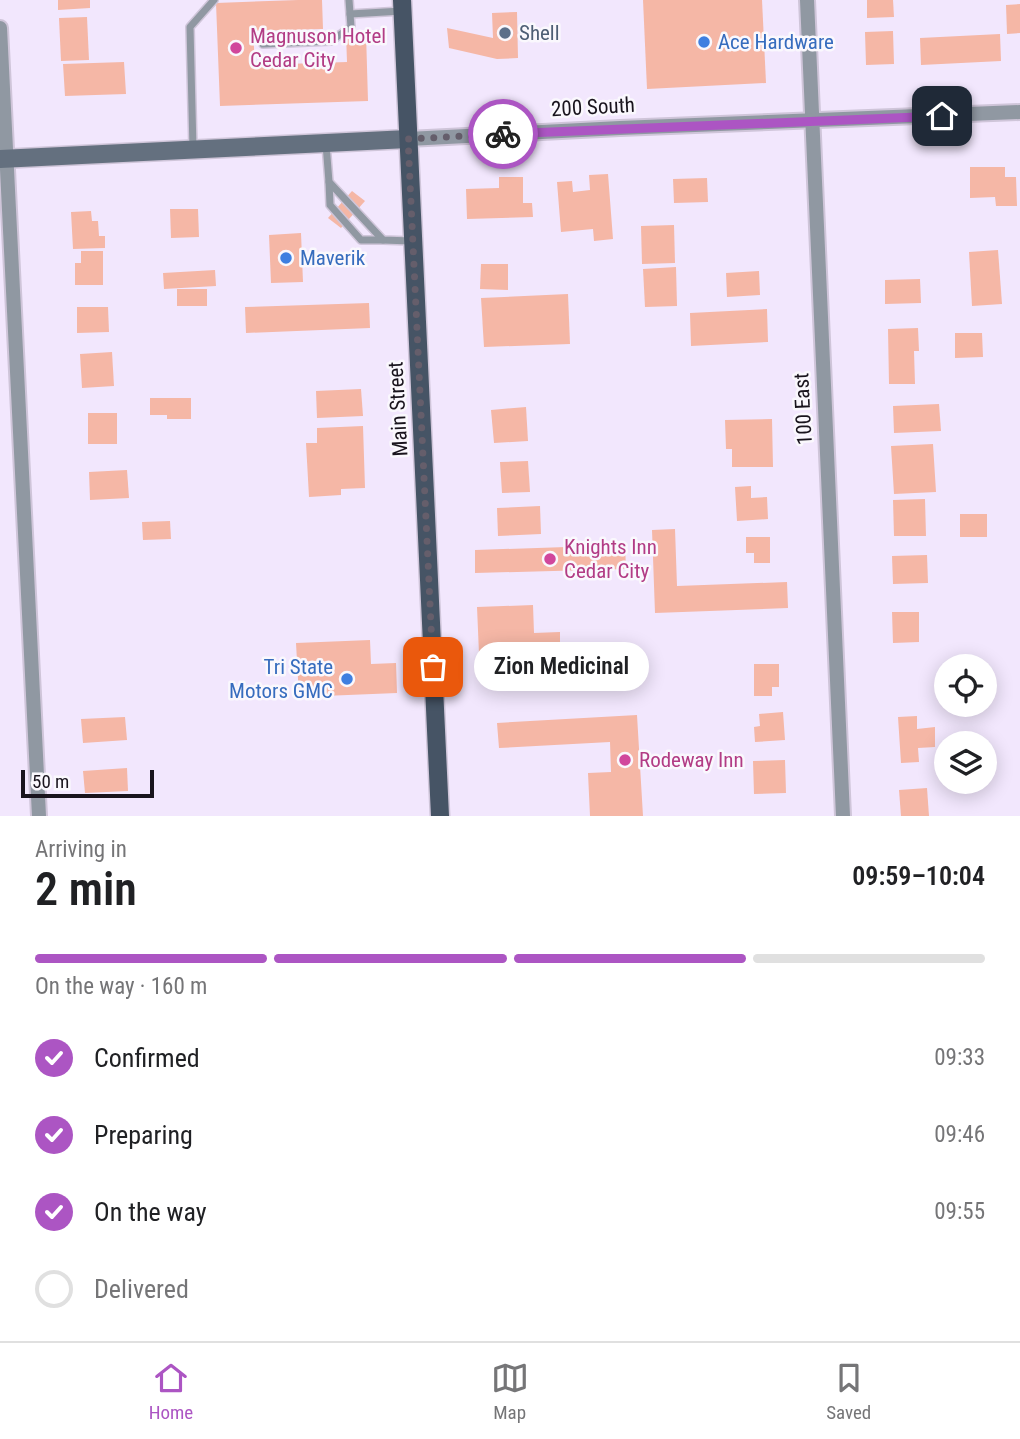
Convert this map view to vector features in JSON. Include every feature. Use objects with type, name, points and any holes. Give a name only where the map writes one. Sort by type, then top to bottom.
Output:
[{"type":"main road","name":"Main Street","points":[[403,6],[440,816]]},
{"type":"street","name":"100 East","points":[[807,0],[843,816]]},
{"type":"street","points":[[0,28],[3,159],[39,816]]},
{"type":"street","name":"200 South","points":[[3,159],[620,128],[1020,112]]},
{"type":"lane","points":[[193,150],[190,27],[214,0]]},
{"type":"lane","points":[[263,44],[331,41],[351,27],[349,0]]},
{"type":"lane","points":[[350,14],[403,6]]},
{"type":"lane","points":[[326,143],[330,205],[361,240],[413,240]]},
{"type":"lane","points":[[329,182],[383,240]]},
{"type":"building","points":[[58,0],[90,0],[90,8],[58,10]]},
{"type":"building","name":"Magnuson Hotel Cedar City","points":[[322,0],[323,29],[253,31],[255,65],[347,62],[346,34],[366,33],[368,101],[220,106],[216,3]]},
{"type":"building","name":"Ace Hardware","points":[[643,0],[762,0],[766,83],[647,89]]},
{"type":"building","points":[[867,0],[893,0],[894,17],[867,18]]},
{"type":"building","points":[[1020,4],[1020,33],[1007,34],[1006,5]]},
{"type":"building","name":"Shell","points":[[517,12],[518,58],[497,59],[449,48],[447,28],[493,38],[492,13]]},
{"type":"building","points":[[87,17],[89,60],[61,61],[59,18]]},
{"type":"building","points":[[893,31],[894,64],[866,65],[865,32]]},
{"type":"building","points":[[1000,34],[1001,61],[921,65],[920,38]]},
{"type":"building","points":[[124,62],[126,94],[65,96],[63,64]]},
{"type":"building","points":[[970,167],[1005,167],[1005,177],[1016,177],[1017,206],[996,206],[995,197],[970,198]]},
{"type":"building","points":[[608,174],[613,239],[594,241],[593,229],[561,232],[557,182],[572,181],[573,192],[590,190],[589,175]]},
{"type":"building","points":[[499,177],[523,177],[523,203],[532,203],[533,217],[467,219],[466,189],[499,188]]},
{"type":"building","points":[[707,178],[708,202],[674,203],[673,179]]},
{"type":"building","name":"Maverik","points":[[352,191],[365,201],[341,228],[328,218]]},
{"type":"building","points":[[170,209],[198,209],[199,237],[171,238]]},
{"type":"building","points":[[91,211],[92,221],[98,221],[99,236],[105,236],[105,248],[73,249],[71,212]]},
{"type":"building","points":[[674,225],[675,263],[642,264],[641,226]]},
{"type":"building","name":"Maverik","points":[[301,233],[303,282],[271,283],[269,235]]},
{"type":"building","points":[[998,250],[1002,304],[972,306],[969,252]]},
{"type":"building","points":[[81,251],[103,251],[103,285],[75,285],[75,263],[81,263]]},
{"type":"building","points":[[481,264],[508,264],[508,290],[480,289]]},
{"type":"building","points":[[676,267],[677,306],[645,307],[643,269]]},
{"type":"building","points":[[215,270],[216,286],[164,289],[163,273]]},
{"type":"building","points":[[759,271],[760,295],[727,297],[726,273]]},
{"type":"building","points":[[920,279],[921,303],[885,304],[885,280]]},
{"type":"building","points":[[177,289],[207,289],[207,306],[177,306]]},
{"type":"building","points":[[568,294],[570,344],[484,347],[481,298]]},
{"type":"building","points":[[369,303],[370,328],[246,333],[245,307]]},
{"type":"building","points":[[77,307],[108,307],[109,332],[77,333]]},
{"type":"building","points":[[767,309],[768,342],[691,346],[690,313]]},
{"type":"building","points":[[918,328],[919,351],[914,351],[915,384],[889,384],[888,329]]},
{"type":"building","points":[[955,333],[982,333],[983,357],[955,358]]},
{"type":"building","points":[[112,352],[114,386],[82,388],[80,354]]},
{"type":"building","points":[[361,389],[363,416],[317,418],[316,391]]},
{"type":"building","points":[[150,398],[191,398],[191,419],[167,419],[167,415],[150,415]]},
{"type":"building","points":[[939,404],[941,431],[894,433],[893,406]]},
{"type":"building","points":[[526,407],[528,441],[494,443],[491,410]]},
{"type":"building","points":[[88,413],[117,413],[117,444],[88,444]]},
{"type":"building","points":[[772,419],[773,467],[732,467],[732,449],[726,449],[725,420]]},
{"type":"building","points":[[363,426],[365,488],[341,489],[341,495],[309,497],[306,443],[317,443],[317,428]]},
{"type":"building","points":[[933,444],[936,492],[894,494],[891,446]]},
{"type":"building","points":[[528,461],[530,492],[502,493],[500,462]]},
{"type":"building","points":[[127,470],[129,498],[90,500],[89,472]]},
{"type":"building","points":[[751,486],[751,498],[767,497],[768,519],[737,521],[735,487]]},
{"type":"building","points":[[925,499],[926,536],[894,536],[893,500]]},
{"type":"building","points":[[540,506],[541,534],[498,536],[497,508]]},
{"type":"building","points":[[960,514],[987,514],[987,537],[960,537]]},
{"type":"building","points":[[170,521],[171,539],[143,540],[142,522]]},
{"type":"building","points":[[675,529],[677,586],[787,582],[788,608],[655,613],[652,530]]},
{"type":"building","points":[[746,537],[770,537],[770,563],[754,563],[754,553],[746,553]]},
{"type":"building","name":"Knights Inn Cedar City","points":[[625,545],[626,569],[475,573],[475,550]]},
{"type":"building","points":[[927,555],[928,583],[893,584],[892,556]]},
{"type":"building","points":[[533,605],[534,633],[560,632],[560,649],[552,649],[553,674],[480,677],[477,607]]},
{"type":"building","points":[[892,612],[919,612],[919,642],[893,643]]},
{"type":"building","name":"Tri State Motors GMC","points":[[370,640],[371,664],[396,663],[397,693],[299,697],[296,643]]},
{"type":"building","points":[[754,664],[779,664],[779,687],[772,687],[772,696],[754,696]]},
{"type":"building","points":[[783,712],[785,740],[755,742],[754,727],[760,726],[759,714]]},
{"type":"building","name":"Rodeway Inn","points":[[637,715],[643,816],[590,816],[588,773],[611,772],[610,742],[499,748],[497,723]]},
{"type":"building","points":[[917,716],[917,729],[935,727],[934,747],[918,748],[919,762],[901,763],[898,717]]},
{"type":"building","points":[[125,717],[127,740],[83,743],[81,719]]},
{"type":"building","points":[[785,760],[786,793],[754,794],[753,761]]},
{"type":"building","points":[[127,768],[128,791],[85,793],[83,771]]},
{"type":"building","points":[[927,788],[929,816],[901,816],[899,790]]},
{"type":"way so far","points":[[433,667],[408,139],[503,134]]},
{"type":"place","name":"Shell","points":[[505,33]]},
{"type":"place","name":"Ace Hardware","points":[[704,42]]},
{"type":"place","name":"Magnuson Hotel Cedar City","points":[[236,48]]},
{"type":"place","name":"Maverik","points":[[286,258]]},
{"type":"place","name":"Knights Inn Cedar City","points":[[550,559]]},
{"type":"place","name":"Zion Medicinal","points":[[433,667]]},
{"type":"place","name":"Tri State Motors GMC","points":[[347,679]]},
{"type":"place","name":"Rodeway Inn","points":[[625,760]]},
{"type":"route","points":[[503,134],[942,116]]}]
